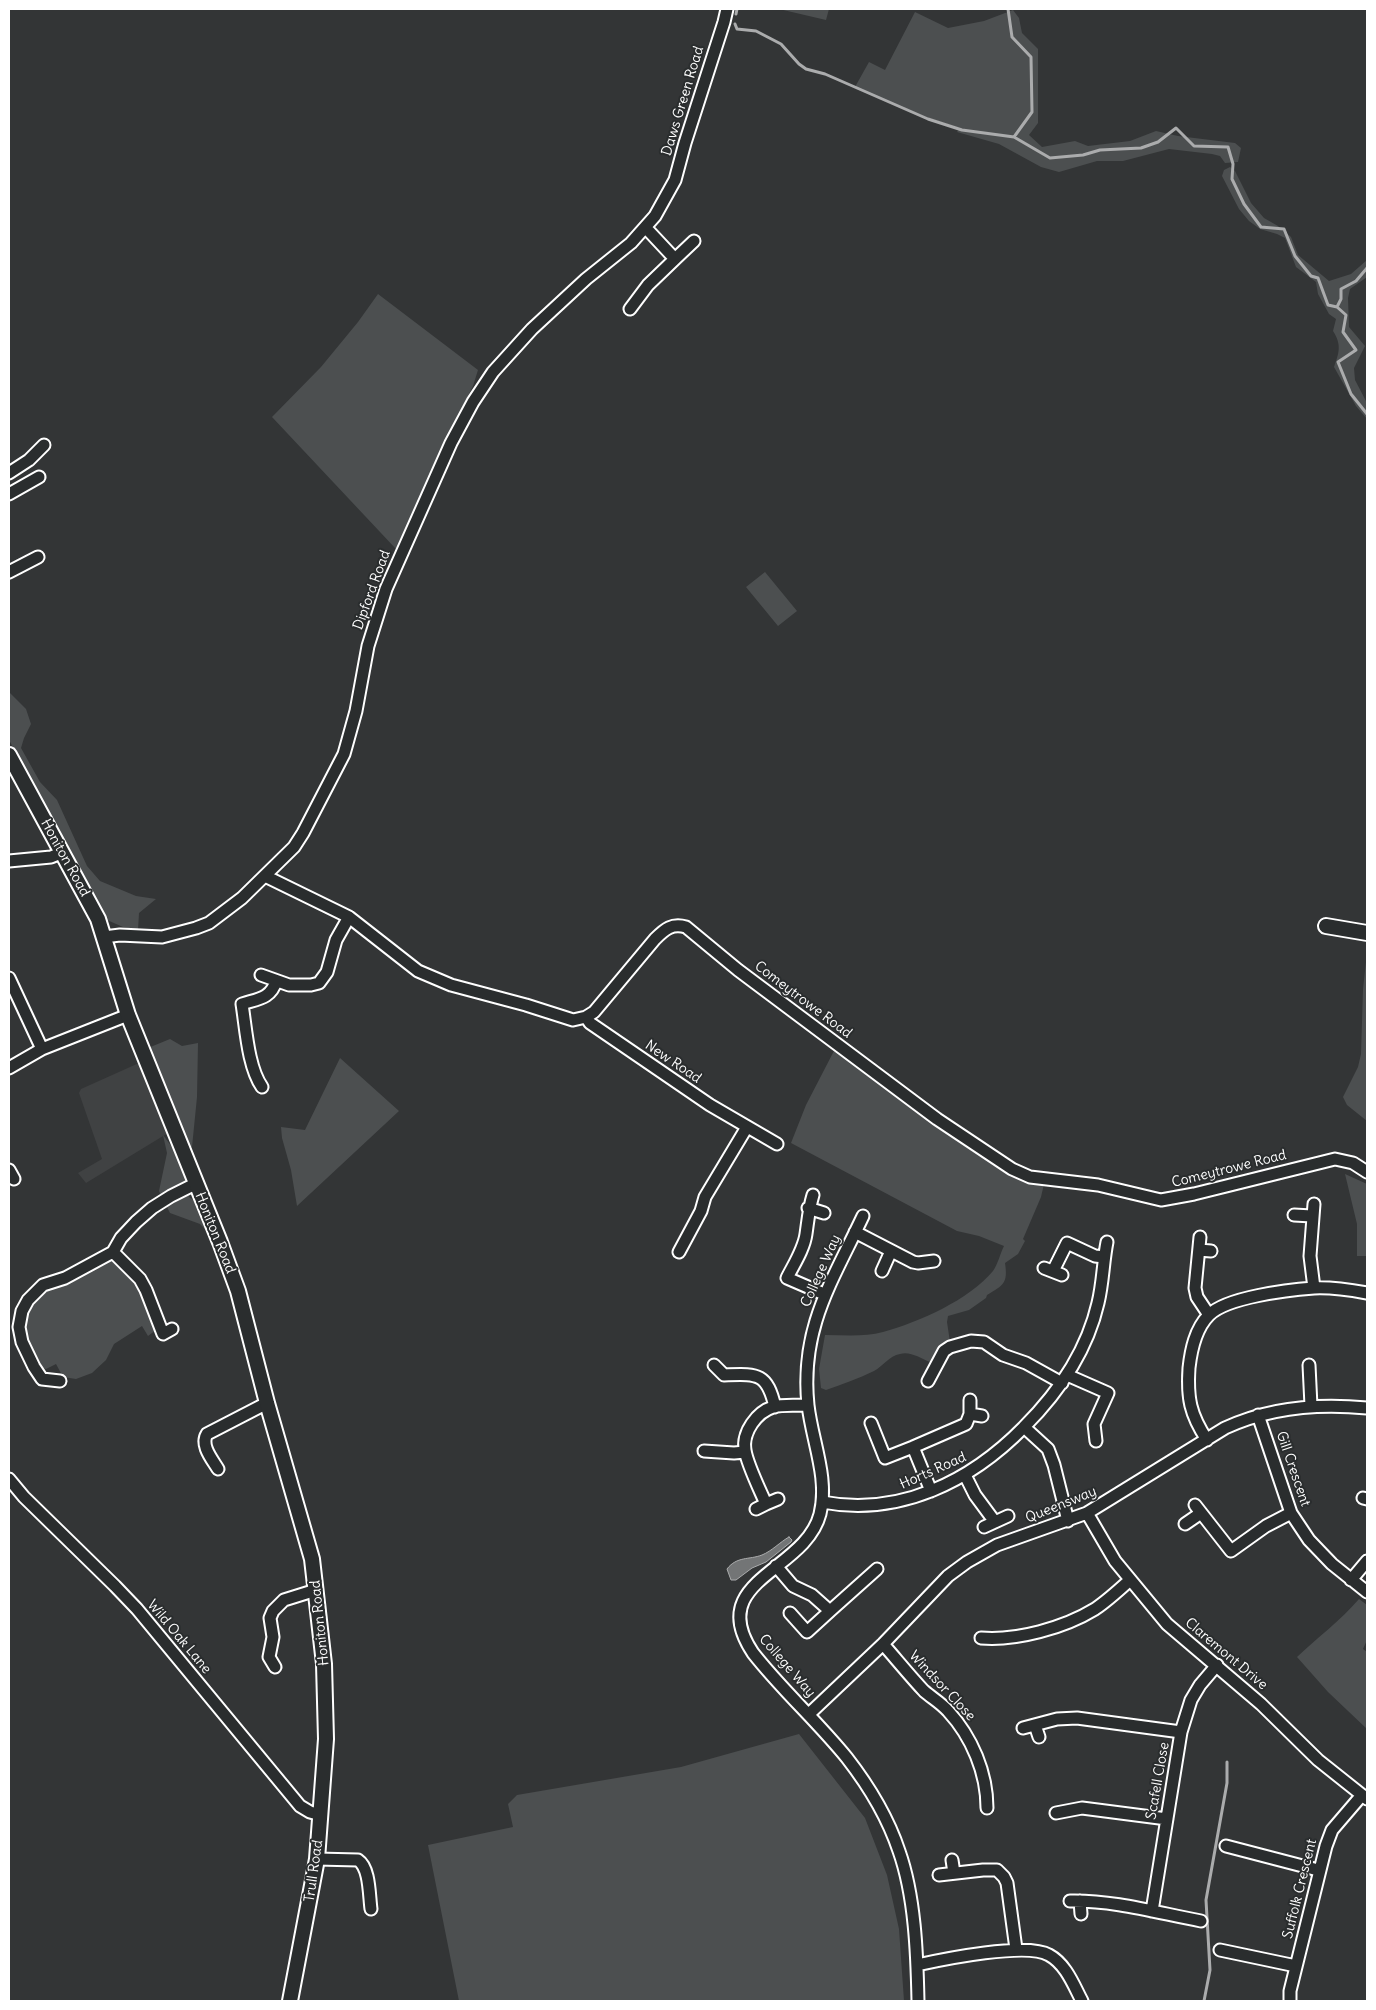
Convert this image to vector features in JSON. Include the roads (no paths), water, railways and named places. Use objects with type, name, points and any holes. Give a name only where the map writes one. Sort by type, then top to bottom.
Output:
[{"type":"street","name":"Daws Green Road","points":[[665,200],[675,180],[685,142],[724,22],[726,9]]},
{"type":"street","name":"Dipford Road","points":[[104,937],[120,935],[162,937],[196,928],[222,914],[294,848],[344,754],[356,710],[368,646],[386,590],[451,443],[473,402],[493,372],[532,330],[586,279],[631,243],[646,228],[665,200]]},
{"type":"street","points":[[646,228],[675,259]]},
{"type":"street","points":[[630,309],[648,285],[694,241]]},
{"type":"street","points":[[9,473],[20,467],[40,449],[46,461]]},
{"type":"street","points":[[9,494],[40,477]]},
{"type":"street","points":[[9,572],[38,557]]},
{"type":"street","name":"Honiton Road","points":[[9,755],[61,853],[88,898],[104,937],[128,1015],[220,1242],[238,1292],[267,1403],[312,1559],[324,1664],[326,1739]]},
{"type":"street","points":[[9,861],[51,858],[61,853]]},
{"type":"street","points":[[265,876],[349,917],[418,971],[451,986],[526,1005],[564,1018],[573,1020],[586,1017]]},
{"type":"street","points":[[261,975],[276,982],[289,985],[311,985],[319,982],[327,972],[336,940],[349,917]]},
{"type":"street","name":"Comeytrowe Road","points":[[586,1017],[598,1008],[655,938],[664,930],[678,925],[694,932],[738,970],[937,1119],[1012,1169],[1030,1177],[1098,1185],[1161,1200],[1194,1194],[1336,1159],[1354,1163],[1367,1172]]},
{"type":"street","points":[[1326,926],[1367,933]]},
{"type":"street","points":[[9,978],[42,1049]]},
{"type":"street","points":[[262,1087],[256,1079],[237,1005],[270,994],[274,990],[276,982]]},
{"type":"street","points":[[9,1068],[42,1049],[128,1015]]},
{"type":"street","name":"New Road","points":[[586,1017],[590,1023],[710,1105],[777,1144]]},
{"type":"street","points":[[679,1252],[715,1179],[747,1127]]},
{"type":"street","points":[[60,1381],[42,1379],[22,1342],[19,1327],[22,1311],[34,1292],[43,1285],[65,1278],[113,1252],[126,1233],[152,1208],[170,1196],[195,1184]]},
{"type":"street","points":[[813,1195],[808,1208],[803,1245],[784,1283],[824,1294]]},
{"type":"street","points":[[808,1208],[824,1213]]},
{"type":"street","points":[[1294,1215],[1313,1210],[1310,1256],[1314,1288]]},
{"type":"street","name":"College Way","points":[[863,1216],[824,1294],[811,1336],[808,1364],[808,1405],[824,1488],[819,1516],[806,1540],[795,1552],[762,1578],[748,1593],[739,1614],[739,1626],[745,1642],[753,1653],[848,1759],[879,1806],[899,1850],[908,1885],[917,1965],[918,2001]]},
{"type":"street","points":[[855,1232],[918,1267],[934,1261]]},
{"type":"street","points":[[1200,1237],[1195,1288],[1197,1297],[1209,1315]]},
{"type":"street","points":[[1053,1271],[1069,1238],[1095,1256],[1104,1257]]},
{"type":"street","name":"Horts Road","points":[[822,1502],[857,1507],[897,1502],[965,1475],[998,1453],[1048,1402],[1064,1379],[1092,1328],[1107,1242]]},
{"type":"street","points":[[1199,1250],[1211,1251]]},
{"type":"street","points":[[882,1271],[891,1251]]},
{"type":"street","points":[[113,1252],[140,1279],[163,1334]]},
{"type":"street","points":[[1206,1440],[1191,1411],[1188,1383],[1193,1343],[1209,1315],[1223,1306],[1240,1300],[1314,1288],[1343,1289],[1367,1293]]},
{"type":"street","points":[[928,1381],[930,1366],[950,1347],[971,1341],[994,1341],[1003,1354],[1064,1379],[1110,1389],[1094,1424],[1096,1441]]},
{"type":"street","points":[[714,1365],[722,1380],[753,1375],[767,1382],[775,1407]]},
{"type":"street","points":[[1309,1365],[1311,1406]]},
{"type":"street","points":[[871,1423],[887,1462],[913,1447],[966,1424],[976,1415],[970,1400]]},
{"type":"street","points":[[218,1469],[204,1444],[204,1438],[207,1434],[267,1403]]},
{"type":"street","points":[[778,1499],[761,1506],[745,1452],[746,1438],[754,1421],[766,1410],[775,1407],[808,1405]]},
{"type":"street","name":"Queensway","points":[[809,1714],[883,1644],[944,1581],[967,1562],[997,1545],[1087,1513],[1224,1428],[1258,1414],[1311,1406],[1340,1405],[1367,1408]]},
{"type":"street","name":"Gill Crescent","points":[[1258,1414],[1291,1513],[1310,1540],[1332,1564],[1367,1592]]},
{"type":"street","points":[[1024,1427],[1048,1449],[1054,1464],[1068,1521]]},
{"type":"street","points":[[913,1447],[931,1490]]},
{"type":"street","points":[[704,1451],[745,1452]]},
{"type":"street","points":[[965,1475],[975,1495],[995,1522]]},
{"type":"street","name":"Wild Oak Lane","points":[[9,1479],[24,1497],[137,1610],[300,1806],[310,1812],[321,1815]]},
{"type":"street","points":[[1185,1524],[1198,1509],[1234,1556],[1266,1526],[1291,1513]]},
{"type":"street","name":"Claremont Drive","points":[[1087,1513],[1115,1561],[1151,1607],[1172,1630],[1267,1708],[1318,1760],[1364,1797]]},
{"type":"street","points":[[984,1527],[1008,1516]]},
{"type":"street","points":[[1352,1580],[1367,1561]]},
{"type":"street","points":[[776,1566],[793,1586],[812,1595],[830,1611]]},
{"type":"street","points":[[790,1614],[811,1635],[830,1611],[877,1569]]},
{"type":"street","points":[[981,1638],[993,1644],[1011,1637],[1072,1621],[1096,1608],[1130,1580]]},
{"type":"street","points":[[259,1664],[272,1662],[273,1637],[270,1618],[273,1611],[284,1600],[316,1590]]},
{"type":"street","name":"Windsor Close","points":[[883,1644],[923,1690],[946,1709],[962,1727],[976,1753],[987,1794],[987,1808]]},
{"type":"street","name":"Scafell Close","points":[[1152,1910],[1182,1732],[1191,1700],[1216,1665]]},
{"type":"street","points":[[1023,1728],[1058,1719],[1077,1718],[1182,1732]]},
{"type":"street","points":[[1035,1725],[1039,1737]]},
{"type":"street","name":"Trull Road","points":[[290,2001],[317,1859],[326,1739]]},
{"type":"street","name":"Suffolk Crescent","points":[[1290,2001],[1290,1991],[1318,1870],[1332,1830],[1364,1797]]},
{"type":"street","points":[[1056,1813],[1070,1816],[1082,1808],[1167,1819]]},
{"type":"street","points":[[1226,1846],[1318,1870]]},
{"type":"street","points":[[317,1859],[366,1859],[365,1871],[371,1908]]},
{"type":"street","points":[[952,1860],[954,1873]]},
{"type":"street","points":[[939,1875],[997,1870],[1004,1877],[1008,1893],[1016,1949]]},
{"type":"street","points":[[1081,1914],[1075,1901],[1091,1900],[1152,1910],[1185,1923],[1201,1921]]},
{"type":"street","points":[[917,1965],[1016,1949],[1038,1951],[1050,1955],[1063,1967],[1082,2001]]},
{"type":"street","points":[[1226,1955],[1296,1966]]},
{"type":"waterway","points":[[736,14],[737,9]]},
{"type":"waterway","points":[[1008,9],[1012,37],[1031,57],[1032,112],[1014,137],[1050,158],[1083,155],[1100,150],[1141,148],[1158,142],[1176,128],[1194,146],[1228,147],[1233,164],[1232,179],[1244,204],[1261,227],[1284,229],[1295,256],[1311,276],[1318,278],[1328,305],[1337,307],[1346,315],[1343,332],[1356,350],[1338,362],[1351,394],[1367,414]]},
{"type":"waterway","points":[[735,24],[737,29],[756,31],[781,44],[806,69],[825,74],[928,119],[962,130],[1014,137]]},
{"type":"waterway","points":[[1337,307],[1341,299],[1341,289],[1356,281],[1367,268]]},
{"type":"waterway","points":[[1204,2001],[1210,1970],[1206,1900],[1227,1783],[1227,1762]]}]
